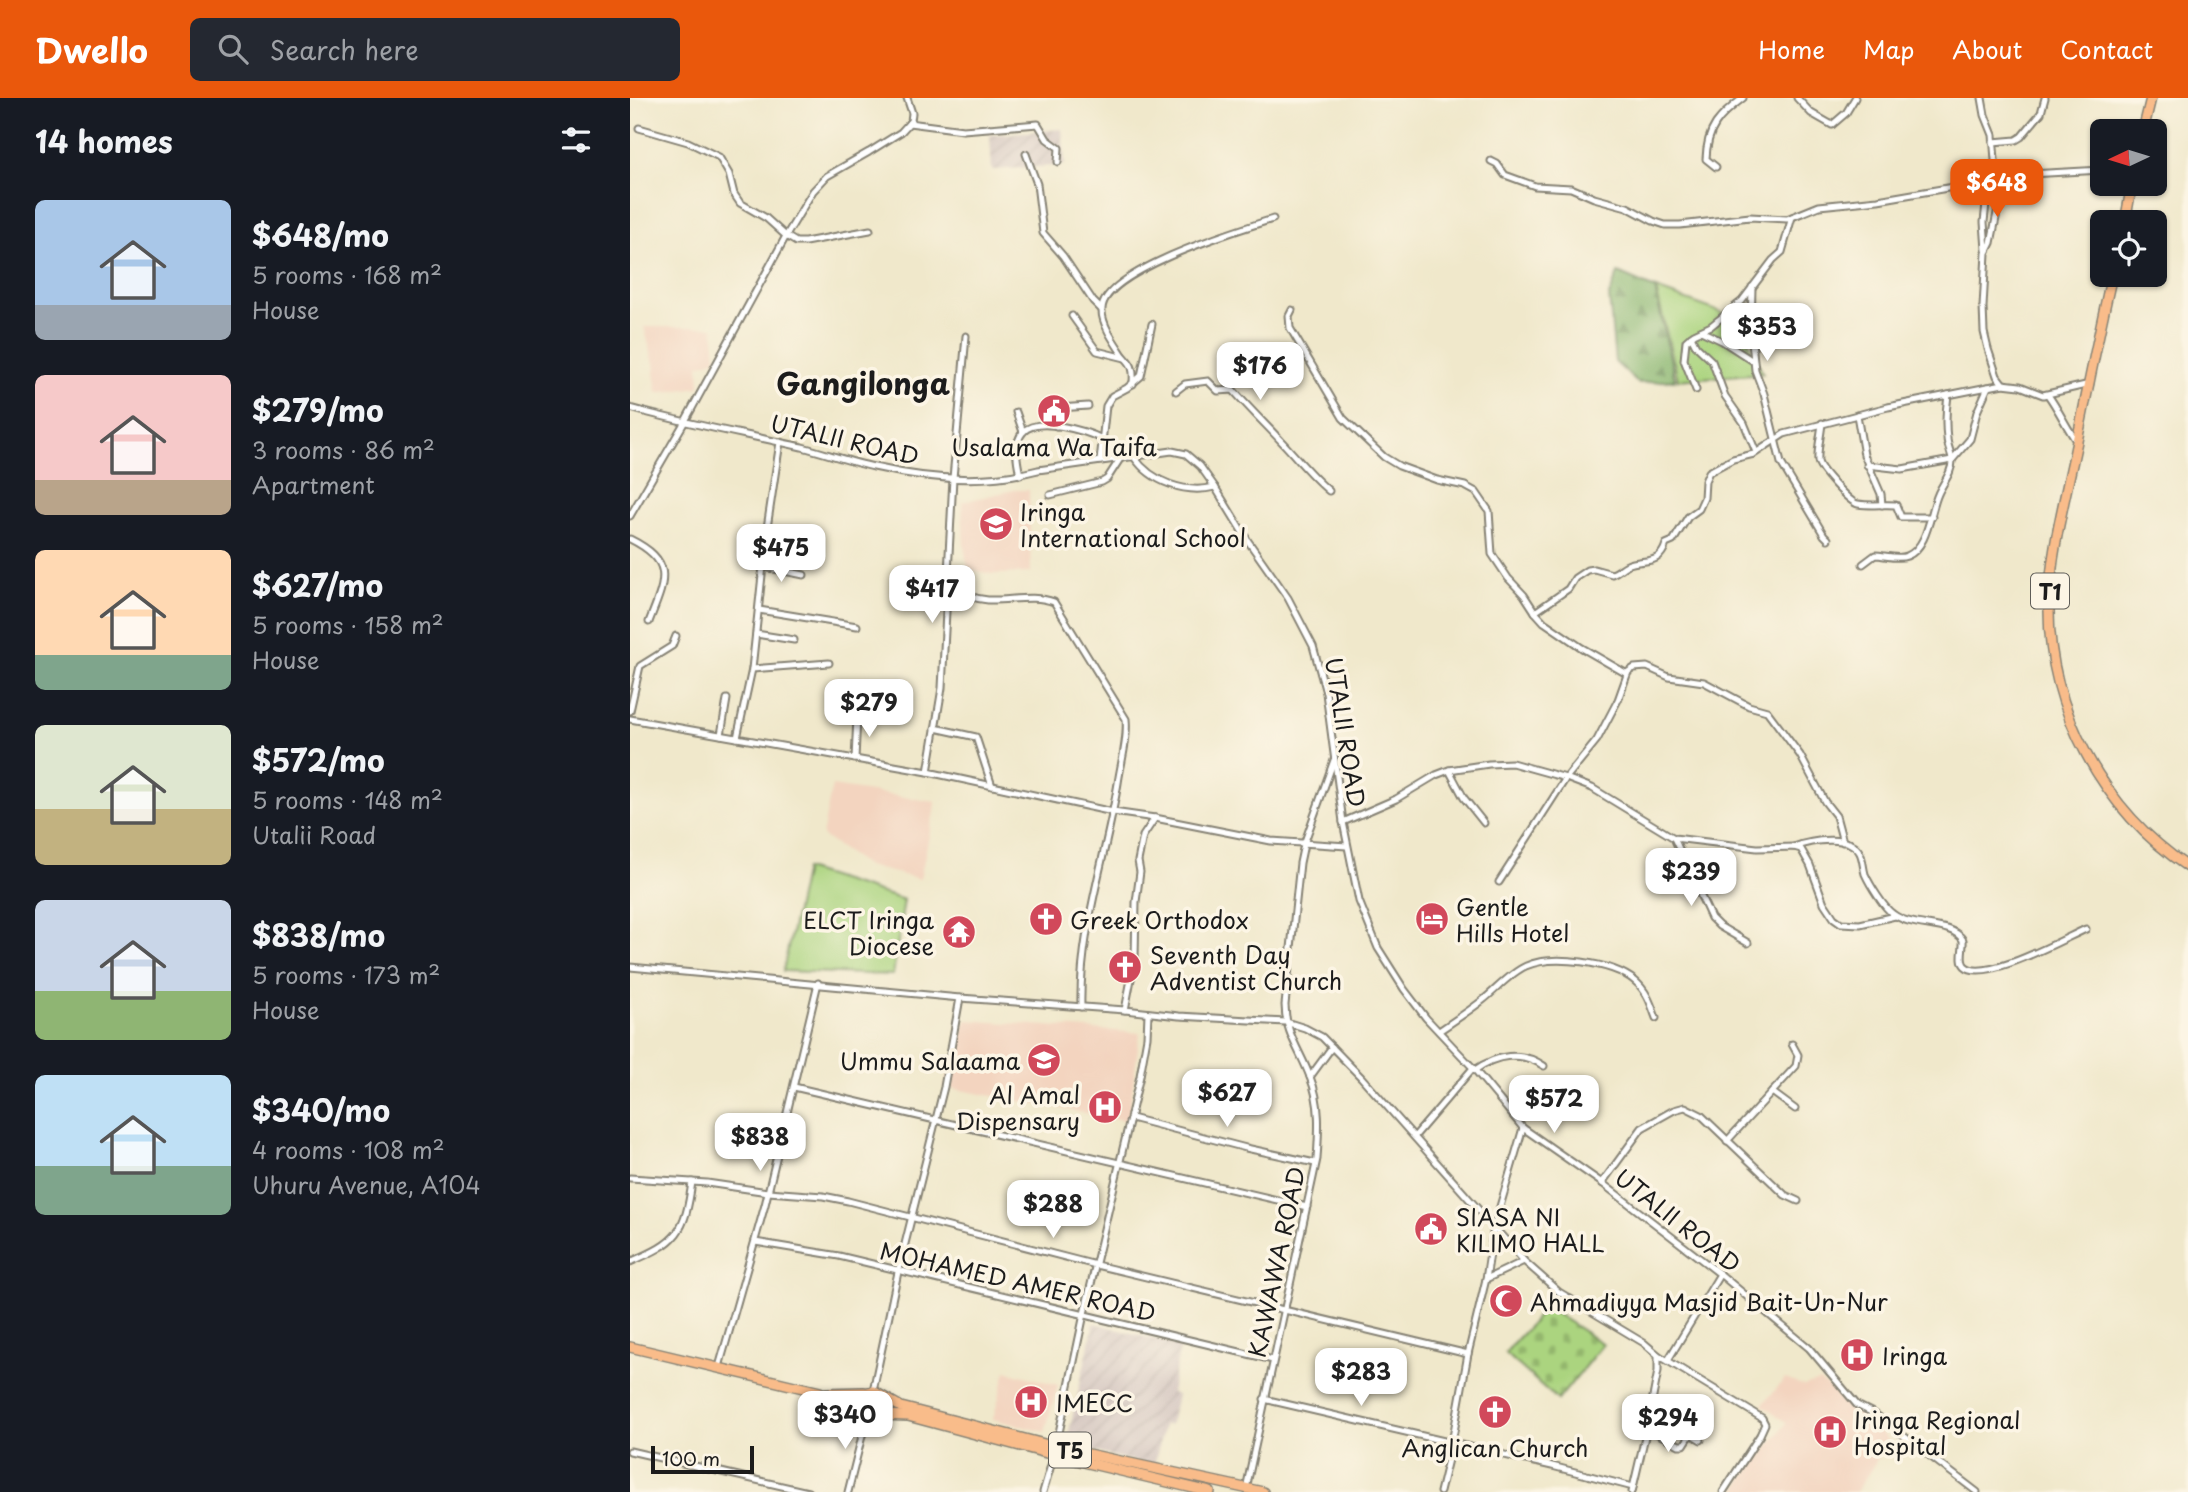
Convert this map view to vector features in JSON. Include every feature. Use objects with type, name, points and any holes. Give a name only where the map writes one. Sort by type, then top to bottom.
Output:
[{"type":"highway","points":[[2144,119],[2147,99]]},
{"type":"highway","name":"T1","points":[[2110,287],[2050,576],[2049,610],[2056,671],[2077,737],[2101,780],[2138,827],[2164,852],[2188,867]]},
{"type":"highway","name":"T5","points":[[630,1347],[820,1392],[869,1415],[908,1416],[1055,1451],[1263,1492]]},
{"type":"highway","name":"T5","points":[[820,1392],[874,1393],[901,1407],[1210,1492]]},
{"type":"highway","points":[[874,1393],[883,1407],[869,1415],[859,1411],[860,1396],[874,1393]]},
{"type":"street","points":[[630,516],[813,191],[827,176],[881,145],[909,124],[912,110],[907,98]]},
{"type":"street","points":[[1716,167],[1706,159],[1707,137],[1726,111],[1743,98]]},
{"type":"street","points":[[1797,98],[1811,113],[1832,125],[1846,113],[1855,98]]},
{"type":"street","points":[[1982,98],[2000,184],[1991,243],[1986,253]]},
{"type":"street","points":[[1993,142],[2017,140],[2021,137],[2041,113],[2045,98]]},
{"type":"street","points":[[909,124],[963,130],[1038,124],[1047,139],[1059,148],[1058,162]]},
{"type":"street","points":[[639,128],[688,142],[719,157],[729,173],[734,194],[740,203],[766,218],[796,242],[870,230]]},
{"type":"street","points":[[1026,153],[1037,184],[1043,233],[1101,309],[1104,320],[1133,369],[1133,384]]},
{"type":"street","points":[[1491,161],[1510,177],[1539,187],[1575,189],[1594,198],[1627,207],[1665,225],[1688,225],[1749,217],[1779,219],[1792,217],[1819,206],[1878,200],[1965,185],[2000,184],[2030,174],[2090,171]]},
{"type":"street","points":[[1988,185],[1984,222],[1984,332],[1990,359],[2003,384]]},
{"type":"street","points":[[1696,390],[1684,360],[1685,344],[1691,336],[1731,310],[1782,252],[1792,217]]},
{"type":"street","points":[[1101,309],[1113,290],[1149,265],[1220,235],[1273,219]]},
{"type":"street","points":[[1752,287],[1753,361],[1781,463],[1829,539]]},
{"type":"street","points":[[1292,310],[1289,316],[1290,328],[1343,418],[1384,457],[1399,466],[1437,480],[1471,488],[1489,511],[1492,554],[1535,612],[1544,622],[1582,648],[1627,674]]},
{"type":"street","points":[[1072,316],[1097,351],[1125,358]]},
{"type":"street","points":[[1100,461],[1108,401],[1133,384],[1143,372],[1152,324]]},
{"type":"street","points":[[1701,331],[1753,361]]},
{"type":"street","points":[[928,772],[942,688],[953,478],[966,336]]},
{"type":"street","points":[[1691,336],[1696,346],[1713,361],[1725,396],[1744,423],[1756,452]]},
{"type":"street","points":[[1176,391],[1185,384],[1208,381],[1218,391],[1233,390],[1312,477],[1329,491]]},
{"type":"street","points":[[1535,612],[1568,589],[1575,578],[1587,570],[1612,574],[1631,564],[1657,558],[1664,552],[1666,544],[1673,541],[1688,517],[1699,509],[1709,472],[1733,459],[1756,452],[1784,434],[1857,415],[2003,384],[2048,395],[2090,384]]},
{"type":"street","points":[[1867,465],[1902,469],[1952,460],[1970,439],[1977,412],[1989,387]]},
{"type":"street","points":[[1863,564],[1875,555],[1897,558],[1909,555],[1925,534],[1952,460],[1946,427],[1948,395]]},
{"type":"street","points":[[2048,395],[2077,442]]},
{"type":"street","points":[[1056,426],[1059,408],[1088,405]]},
{"type":"street","name":"UTALII ROAD","points":[[630,408],[684,423],[780,442],[872,467],[953,478],[1020,475],[1038,470],[1172,451],[1186,454],[1200,466],[1215,486],[1248,541],[1288,598],[1313,646],[1322,672],[1343,822],[1359,901],[1378,948],[1404,989],[1523,1128],[1602,1183],[1720,1274],[1809,1348],[1857,1405],[1875,1414],[1977,1492]]},
{"type":"street","points":[[1016,412],[1023,432],[1016,452],[1020,475]]},
{"type":"street","points":[[1857,415],[1861,446],[1881,494],[1882,505]]},
{"type":"street","points":[[1822,423],[1818,461],[1820,468],[1852,502],[1896,505],[1901,517],[1932,517]]},
{"type":"street","points":[[1023,432],[1037,426],[1056,426],[1083,431],[1102,439]]},
{"type":"street","points":[[737,738],[752,669],[780,442]]},
{"type":"street","points":[[1134,457],[1152,476],[1177,486],[1197,490],[1215,486]]},
{"type":"street","points":[[1050,495],[1102,482],[1120,459]]},
{"type":"street","points":[[630,539],[646,547],[663,567],[664,575],[649,622]]},
{"type":"street","points":[[764,567],[804,575]]},
{"type":"street","points":[[947,585],[962,594],[979,599],[1051,601],[1126,719],[1113,812],[1092,908],[1080,980],[1081,1007]]},
{"type":"street","points":[[759,610],[857,626]]},
{"type":"street","points":[[756,634],[794,640]]},
{"type":"street","points":[[630,711],[640,666],[672,646],[676,636]]},
{"type":"street","points":[[752,669],[829,663]]},
{"type":"street","points":[[1499,882],[1566,778],[1597,740],[1618,700],[1627,674],[1634,668],[1647,667],[1669,677],[1704,682],[1749,706],[1767,711],[1800,755],[1825,802],[1836,816],[1843,842]]},
{"type":"street","points":[[721,735],[727,699]]},
{"type":"street","points":[[855,759],[857,717]]},
{"type":"street","points":[[630,719],[928,772],[1113,812],[1271,841],[1348,846]]},
{"type":"street","points":[[935,728],[976,737],[992,786]]},
{"type":"street","name":"KAWAWA ROAD","points":[[1246,1490],[1307,1207],[1320,1127],[1310,1077],[1286,1023],[1285,1005],[1304,844],[1335,757]]},
{"type":"street","points":[[1343,822],[1396,799],[1449,770],[1512,763],[1566,778],[1606,795],[1674,838],[1757,848],[1794,846],[1822,840],[1843,842],[1860,852],[1866,876],[1895,916],[1916,924],[1957,933],[1964,940],[1964,966],[1981,971],[2013,962],[2086,929]]},
{"type":"street","points":[[1449,770],[1464,798],[1484,823]]},
{"type":"street","points":[[1125,1010],[1135,959],[1136,902],[1140,872],[1138,861],[1143,836],[1154,818]]},
{"type":"street","points":[[1674,838],[1712,918],[1719,926],[1748,943]]},
{"type":"street","points":[[1794,846],[1801,849],[1806,856],[1824,902],[1834,918],[1841,923],[1860,925],[1895,916]]},
{"type":"street","points":[[1439,1031],[1482,1001],[1520,969],[1538,962],[1550,961],[1586,963],[1625,975],[1648,996],[1656,1018]]},
{"type":"street","points":[[630,967],[960,998],[1286,1023],[1305,1028],[1322,1037],[1332,1047],[1415,1136],[1524,1261],[1559,1292],[1762,1418],[1765,1424],[1760,1435],[1723,1492]]},
{"type":"street","points":[[719,1367],[768,1192],[818,983]]},
{"type":"street","points":[[874,1393],[898,1272],[944,1087],[960,998]]},
{"type":"street","points":[[1043,1492],[1055,1451],[1084,1314],[1131,1118],[1147,1037],[1148,1013]]},
{"type":"street","points":[[1727,1141],[1786,1079],[1798,1062],[1798,1055],[1792,1044]]},
{"type":"street","points":[[1310,1077],[1332,1047]]},
{"type":"street","points":[[1415,1136],[1474,1069],[1493,1059],[1518,1056],[1528,1057],[1544,1066]]},
{"type":"street","points":[[793,1087],[1307,1207]]},
{"type":"street","points":[[1772,1092],[1795,1109]]},
{"type":"street","points":[[1602,1183],[1642,1128],[1681,1107],[1701,1115],[1784,1195],[1798,1201]]},
{"type":"street","points":[[1131,1118],[1315,1163]]},
{"type":"street","points":[[1440,1492],[1486,1279],[1494,1227],[1523,1128]]},
{"type":"street","points":[[632,1179],[692,1182],[823,1196],[1468,1354]]},
{"type":"street","points":[[630,1262],[662,1248],[680,1231],[687,1217],[692,1182]]},
{"type":"street","name":"MOHAMED AMER ROAD","points":[[755,1242],[839,1256],[1273,1360]]},
{"type":"street","points":[[1486,1279],[1524,1261]]},
{"type":"street","points":[[1668,1360],[1720,1274]]},
{"type":"street","points":[[1264,1399],[1633,1489],[1658,1371],[1658,1355]]},
{"type":"street","points":[[848,1492],[869,1415]]},
{"type":"street","points":[[1647,1428],[1679,1445],[1684,1445],[1691,1434],[1702,1440]]},
{"type":"street","points":[[630,1451],[808,1492]]},
{"type":"shaded area","points":[[1062,129],[1065,165],[992,170],[990,135]]},
{"type":"shaded area","points":[[644,327],[713,327],[716,359],[699,365],[700,387],[657,393],[654,363]]},
{"type":"shaded area","name":"Iringa International School","points":[[1014,490],[1029,490],[1031,573],[992,574],[968,569],[962,502]]},
{"type":"shaded area","points":[[832,786],[936,802],[920,879],[867,866],[822,836]]},
{"type":"shaded area","name":"Ummu Salaama","points":[[966,1020],[1140,1033],[1128,1121],[944,1087]]},
{"type":"shaded area","points":[[1094,1323],[1180,1346],[1171,1393],[1177,1395],[1170,1425],[1164,1424],[1154,1466],[1066,1445]]},
{"type":"shaded area","points":[[1006,1371],[1058,1385],[1045,1432],[993,1419]]},
{"type":"shaded area","name":"Iringa Regional Hospital","points":[[1785,1379],[1804,1386],[1819,1381],[1858,1406],[1889,1441],[1856,1492],[1735,1492],[1748,1470],[1787,1423],[1762,1405]]},
{"type":"green space","points":[[1618,273],[1655,289],[1675,380],[1638,383],[1615,362],[1609,296]]},
{"type":"green space","points":[[1656,289],[1737,318],[1763,373],[1678,380]]},
{"type":"green space","points":[[805,869],[904,900],[893,975],[783,971]]},
{"type":"green space","points":[[1546,1307],[1603,1344],[1558,1400],[1505,1353]]},
{"type":"place","name":"Usalama Wa Taifa","points":[[1054,411]]},
{"type":"place","name":"Iringa International School","points":[[996,524]]},
{"type":"place","name":"Greek Orthodox","points":[[1046,919]]},
{"type":"place","name":"Gentle Hills Hotel","points":[[1432,919]]},
{"type":"place","name":"ELCT Iringa Diocese","points":[[959,932]]},
{"type":"place","name":"Seventh Day Adventist Church","points":[[1125,967]]},
{"type":"place","name":"Ummu Salaama","points":[[1044,1060]]},
{"type":"place","name":"Al Amal Dispensary","points":[[1105,1107]]},
{"type":"place","name":"SIASA NI KILIMO HALL","points":[[1431,1229]]},
{"type":"place","name":"Ahmadiyya Masjid Bait-Un-Nur","points":[[1506,1301]]},
{"type":"place","name":"Iringa","points":[[1857,1355]]},
{"type":"place","name":"IMECC","points":[[1031,1402]]},
{"type":"place","name":"Anglican Church","points":[[1495,1412]]},
{"type":"place","name":"Iringa Regional Hospital","points":[[1830,1432]]},
{"type":"district","name":"Gangilonga","points":[[863,382]]}]
